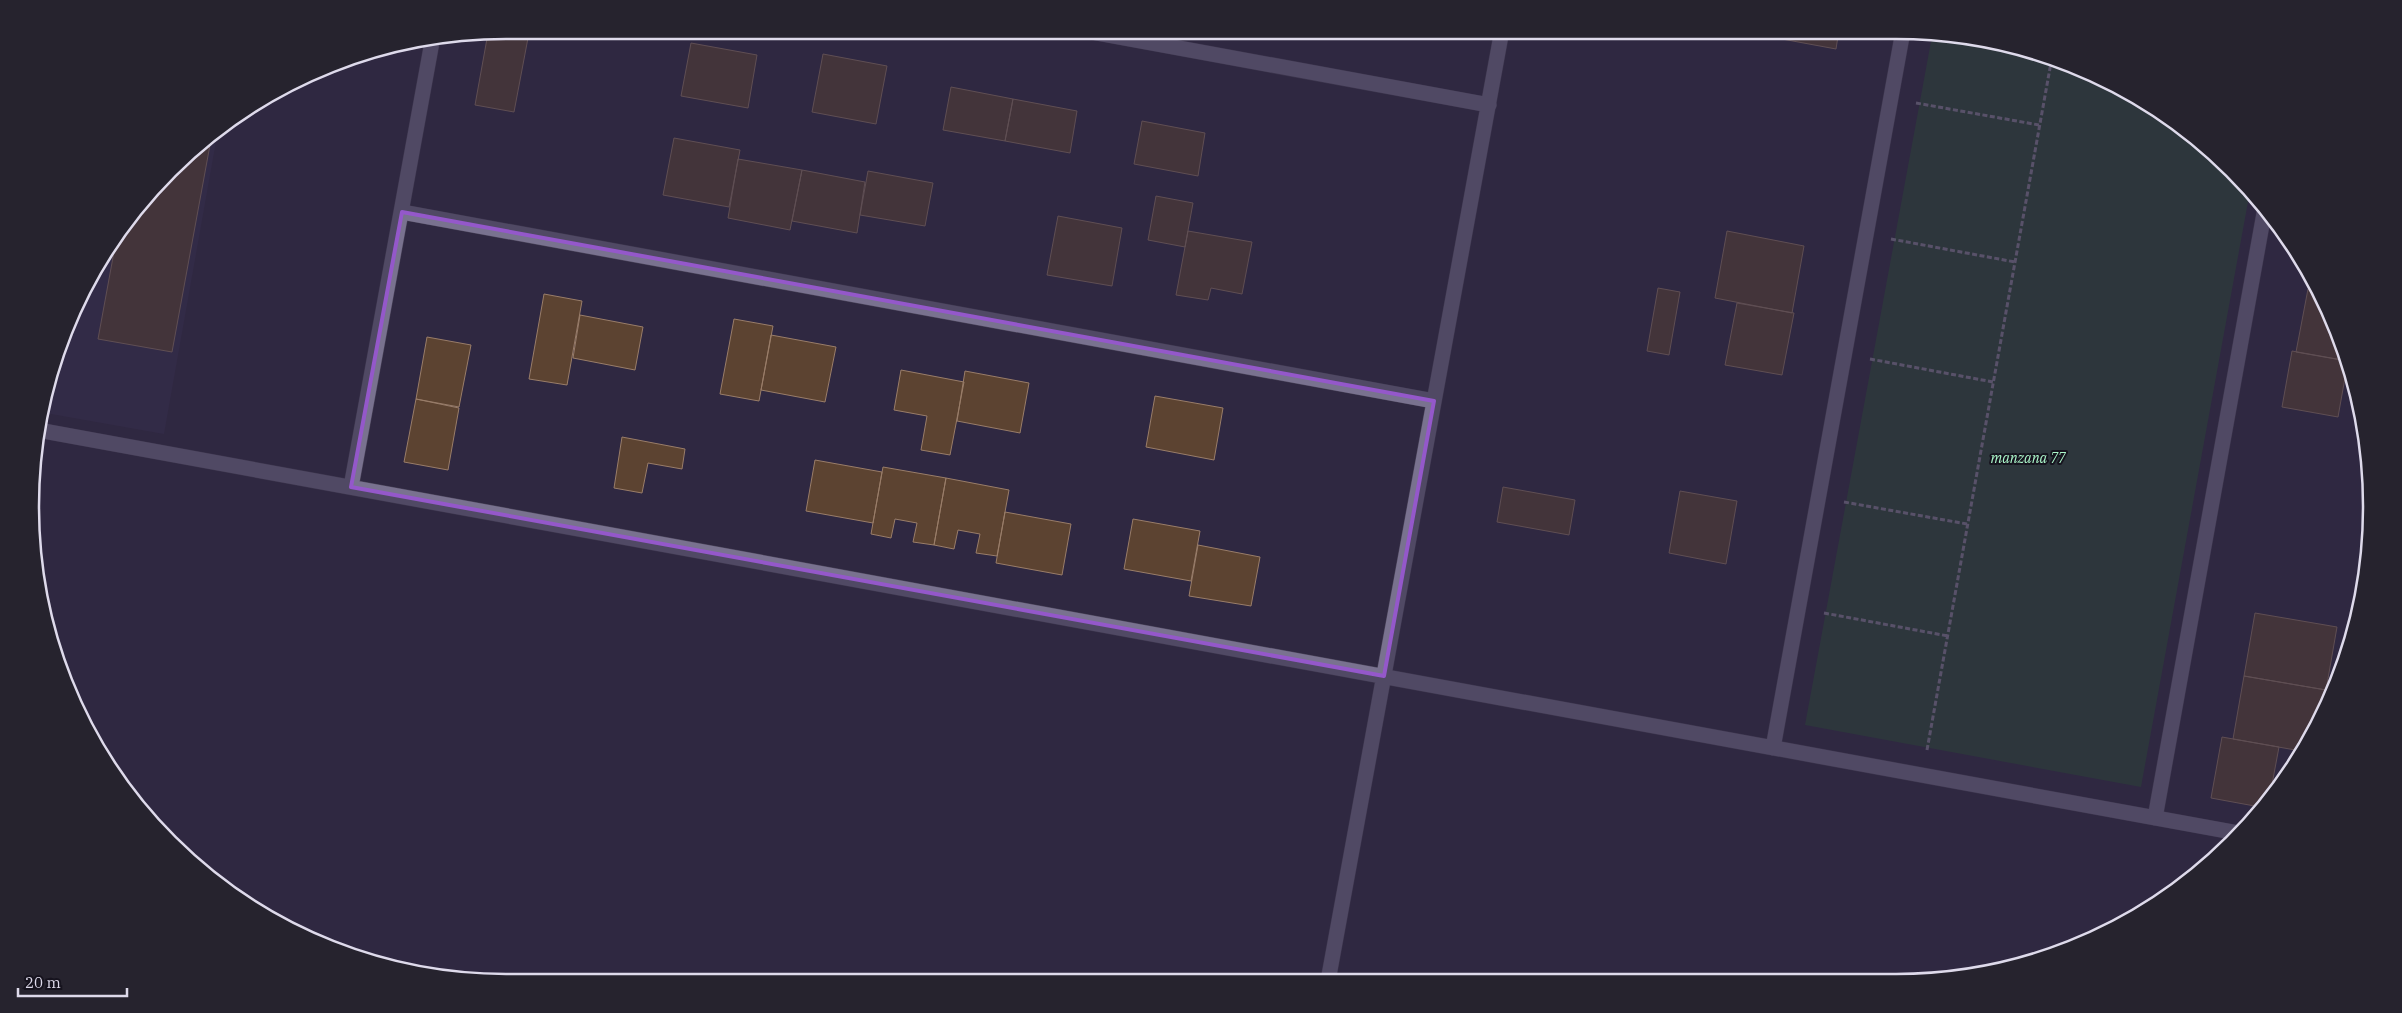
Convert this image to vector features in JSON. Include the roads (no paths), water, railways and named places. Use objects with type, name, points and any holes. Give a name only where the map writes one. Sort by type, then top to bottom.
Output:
[{"type":"street","points":[[1131,39],[1489,104]]},
{"type":"street","points":[[1329,974],[1500,39]]},
{"type":"street","points":[[1773,748],[1902,39]]},
{"type":"street","points":[[351,487],[431,45]]},
{"type":"street","points":[[402,212],[1434,401]]},
{"type":"street","points":[[2155,818],[2263,218]]},
{"type":"street","points":[[45,431],[2231,832]]},
{"type":"park label","name":"manzana 77","points":[[2028,458]]}]
